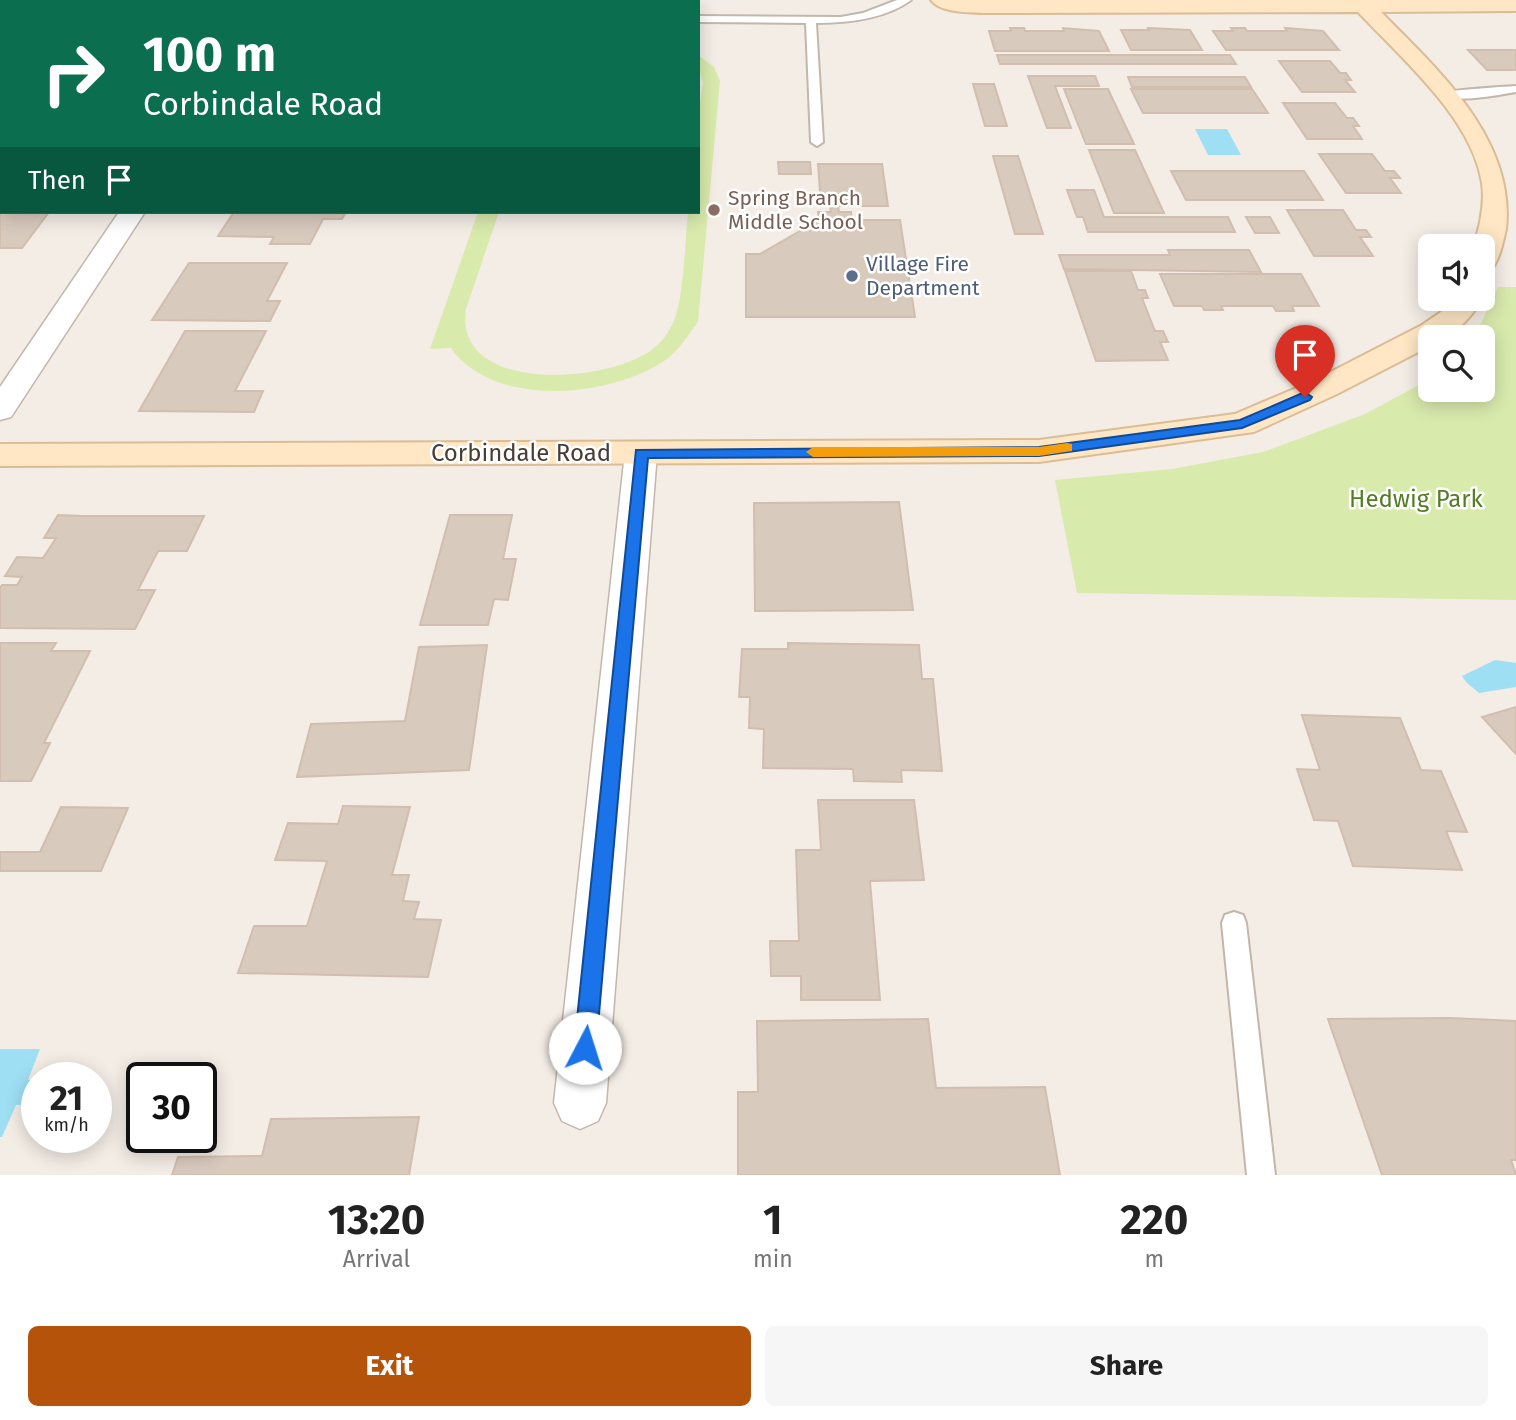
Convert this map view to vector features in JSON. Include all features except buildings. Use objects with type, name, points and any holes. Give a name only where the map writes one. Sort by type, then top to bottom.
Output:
[{"type":"street","points":[[941,0],[954,4],[983,6],[1360,3],[1516,5]]},
{"type":"street","points":[[1006,0],[1037,4]]},
{"type":"street","points":[[1360,3],[1445,94],[1477,138],[1488,158],[1495,182],[1495,222],[1491,234]]},
{"type":"street","points":[[0,410],[131,214]]},
{"type":"street","name":"Corbindale Road","points":[[0,455],[1039,451],[1242,424],[1326,387],[1433,332],[1458,311]]},
{"type":"street","points":[[580,1103],[641,453]]},
{"type":"lane","points":[[700,19],[811,20],[865,16],[906,0]]},
{"type":"lane","points":[[811,20],[817,142]]},
{"type":"lane","points":[[1445,94],[1480,94],[1516,89]]},
{"type":"lane","points":[[1234,923],[1261,1175]]},
{"type":"green space","points":[[700,56],[714,67],[720,81],[698,322],[676,351],[644,372],[616,382],[586,389],[554,391],[523,389],[495,381],[470,368],[451,348],[430,349],[477,214],[498,214],[466,309],[469,337],[484,356],[508,369],[539,374],[572,374],[604,369],[633,360],[659,344],[671,327],[679,304],[688,214],[700,214],[700,104],[703,82]]},
{"type":"green space","name":"Hedwig Park","points":[[1498,287],[1516,287],[1516,600],[1077,593],[1055,480],[1172,469],[1263,452],[1365,414],[1418,385],[1418,402],[1495,402],[1495,325],[1480,325],[1487,311],[1495,311],[1495,293]]},
{"type":"water","points":[[1195,129],[1227,129],[1241,155],[1208,155]]},
{"type":"water","points":[[1495,660],[1516,663],[1516,687],[1479,693],[1462,676]]},
{"type":"water","points":[[0,1049],[40,1049],[35,1062],[21,1062],[21,1105],[16,1105],[0,1137]]},
{"type":"slow traffic","points":[[813,452],[1039,451],[1067,447]]},
{"type":"place","name":"Spring Branch Middle School","points":[[714,210]]},
{"type":"place","name":"Village Fire Department","points":[[852,276]]},
{"type":"route","points":[[585,1048],[641,453],[1039,451],[1242,424],[1305,397]]}]
